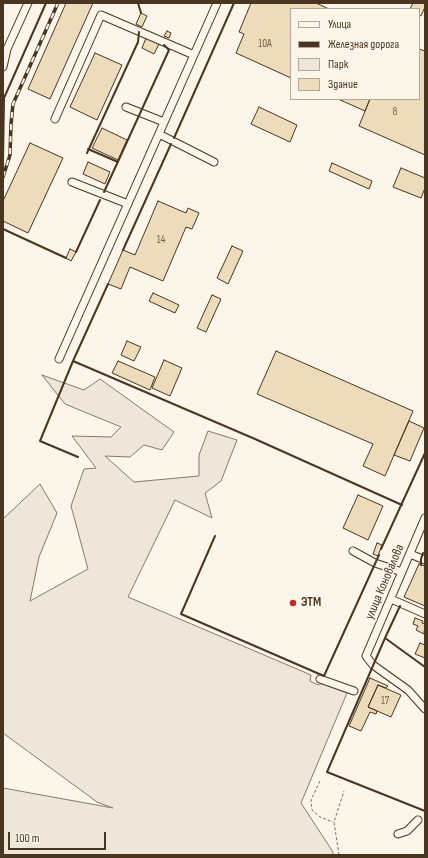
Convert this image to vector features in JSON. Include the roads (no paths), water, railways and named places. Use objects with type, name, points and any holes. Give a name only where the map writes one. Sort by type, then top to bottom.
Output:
[{"type":"street","points":[[3,67],[7,49],[28,3]]},
{"type":"street","points":[[59,359],[217,3]]},
{"type":"street","points":[[55,120],[101,15],[194,55]]},
{"type":"street","points":[[126,107],[164,122]]},
{"type":"street","points":[[159,134],[214,162]]},
{"type":"street","points":[[72,182],[128,204]]},
{"type":"street","name":"улица Коновалова","points":[[425,518],[366,656],[373,665],[408,690],[425,709]]},
{"type":"street","points":[[353,551],[375,563],[402,572]]},
{"type":"street","points":[[410,554],[425,560]]},
{"type":"street","points":[[391,599],[425,614]]},
{"type":"street","points":[[320,679],[354,691]]},
{"type":"street","points":[[398,834],[407,832],[418,820]]},
{"type":"railway","points":[[3,177],[10,155],[13,104],[58,3]]},
{"type":"place","name":"ЭТМ","points":[[293,603]]}]
